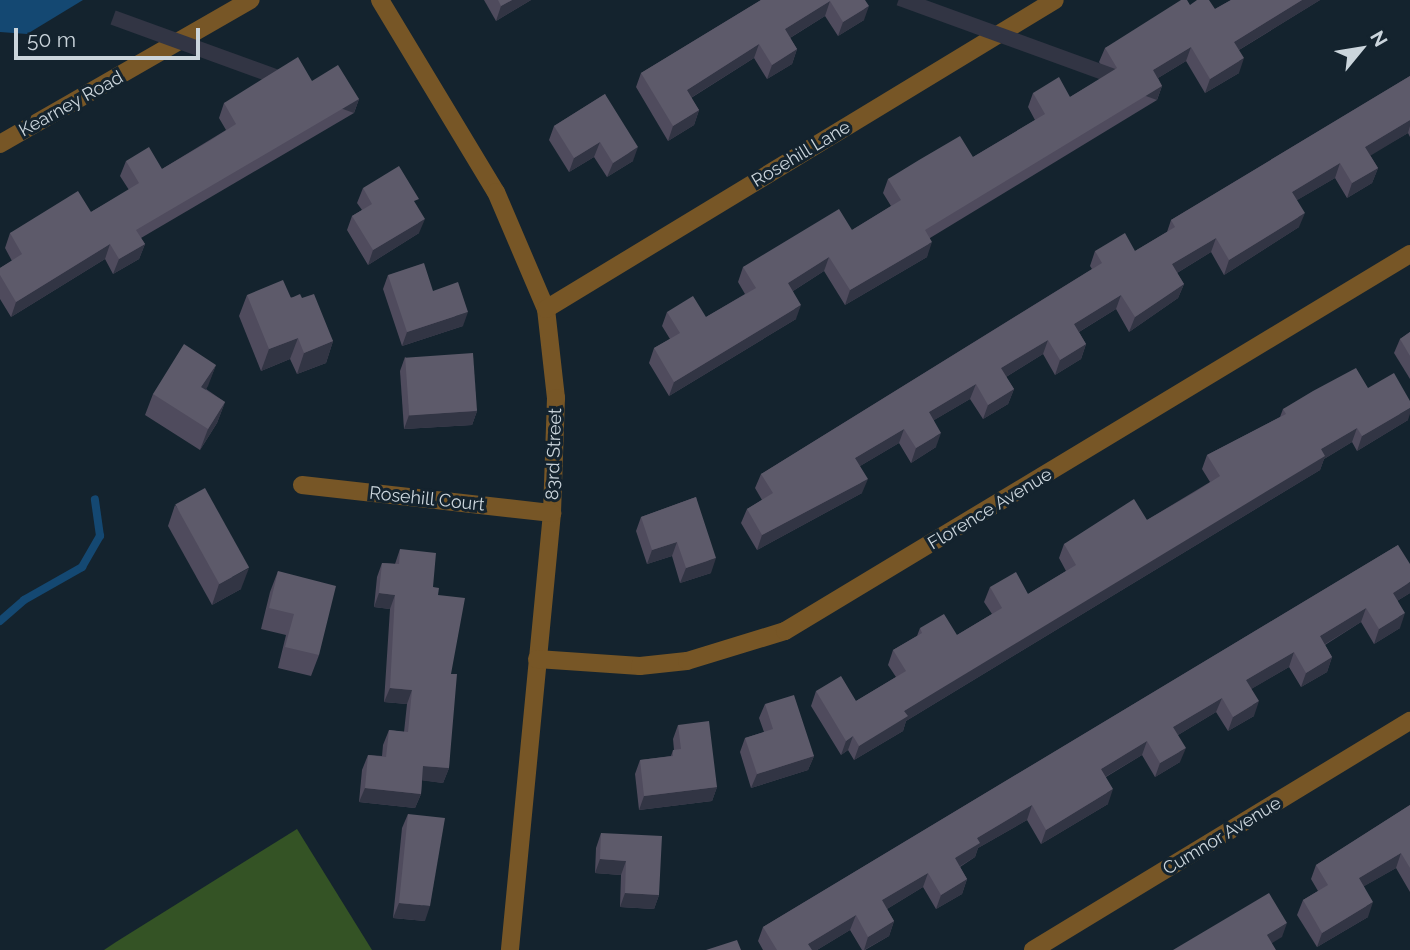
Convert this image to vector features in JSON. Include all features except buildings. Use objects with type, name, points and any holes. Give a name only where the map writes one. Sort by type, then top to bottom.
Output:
[{"type":"street","name":"Kearney Road","points":[[0,144],[250,0]]},
{"type":"street","name":"83rd Street","points":[[380,0],[496,192],[546,309],[557,414],[552,513],[510,950]]},
{"type":"street","name":"Rosehill Lane","points":[[546,309],[1055,0]]},
{"type":"street","name":"Florence Avenue","points":[[537,659],[640,666],[687,661],[785,631],[1410,254]]},
{"type":"street","name":"Rosehill Court","points":[[302,485],[552,513]]},
{"type":"street","name":"Cumnor Avenue","points":[[1033,950],[1410,721]]},
{"type":"green space","points":[[297,829],[372,950],[104,950],[116,942]]},
{"type":"water","points":[[0,0],[83,0],[27,34],[0,32]]},
{"type":"waterway","points":[[0,621],[24,600],[82,567],[100,536],[95,499]]}]
